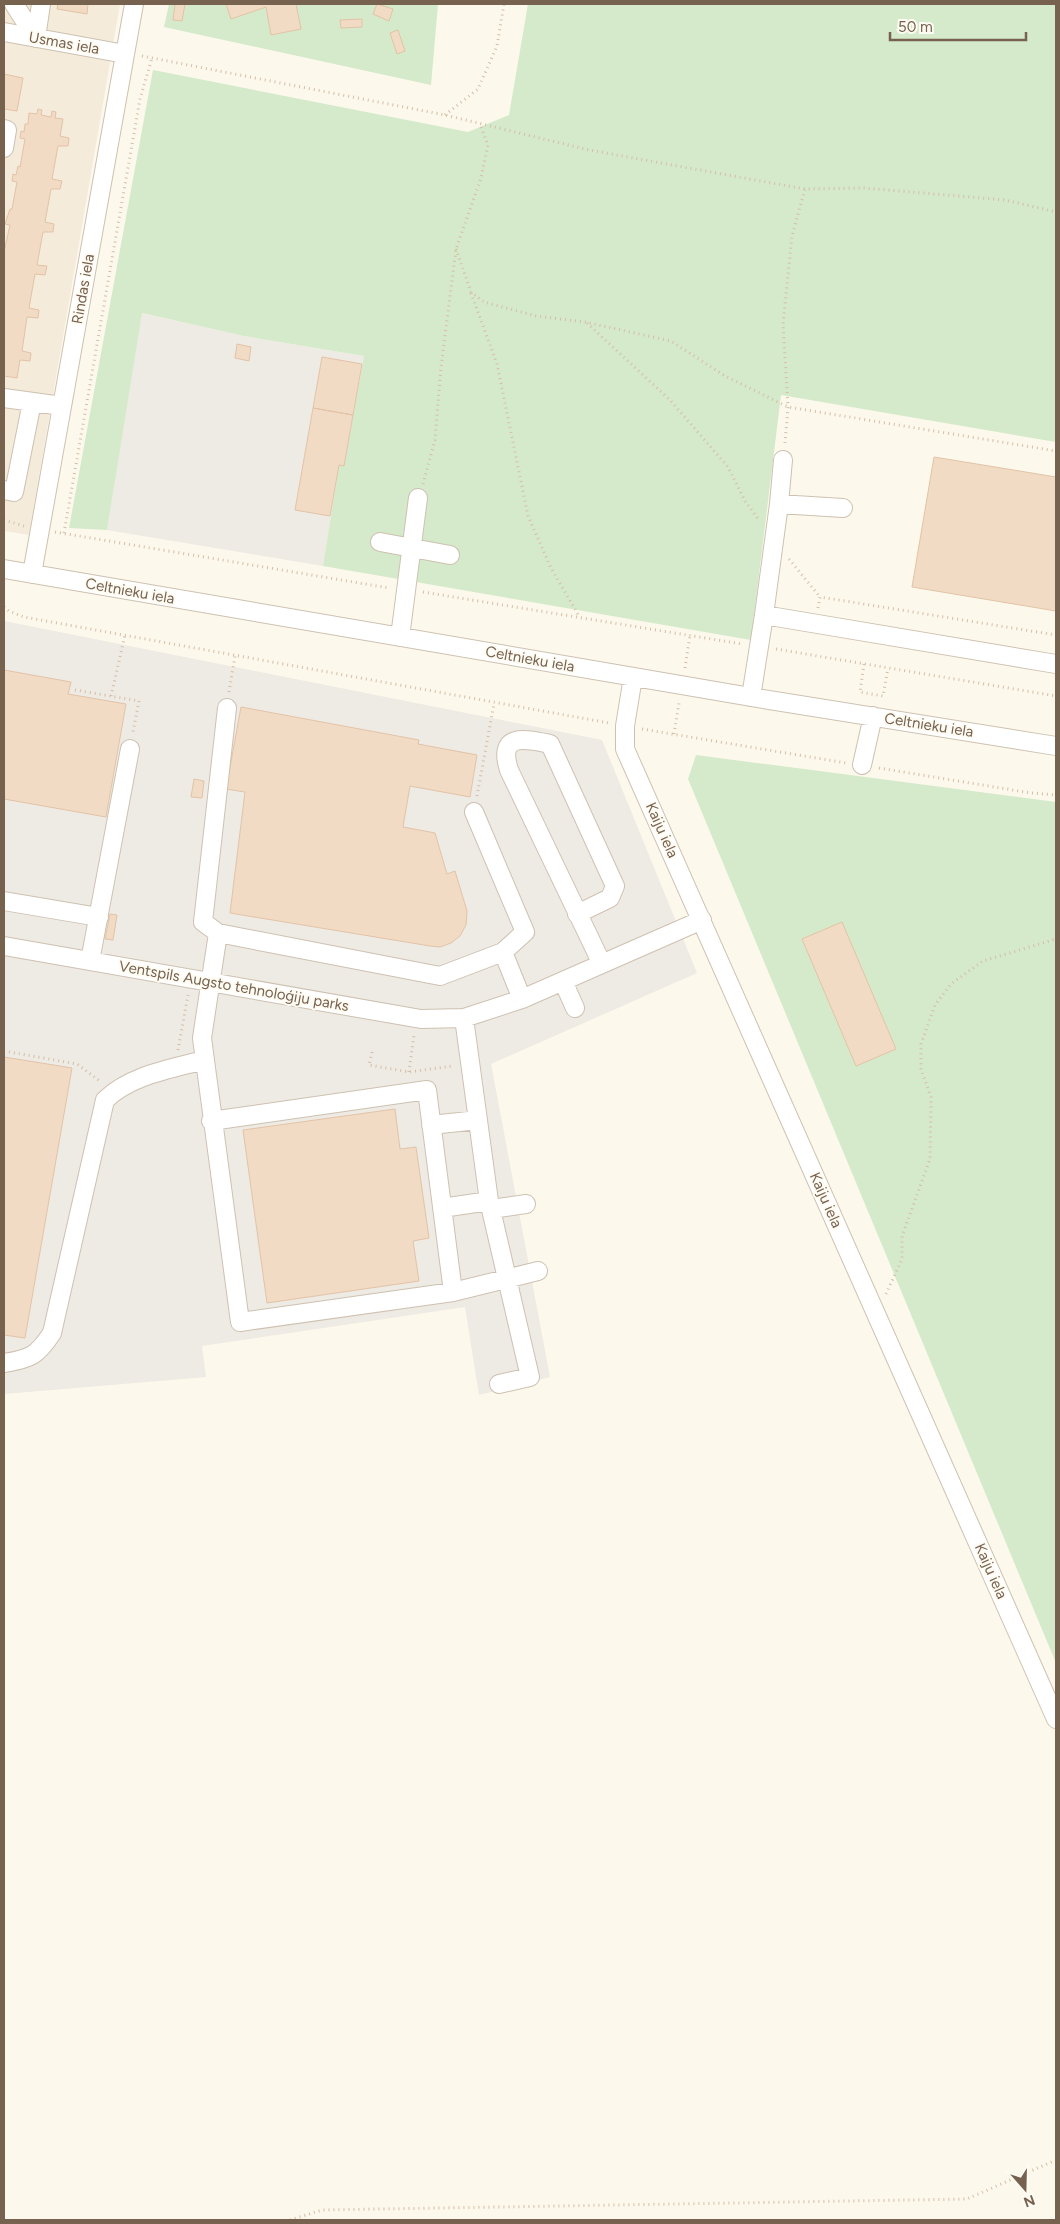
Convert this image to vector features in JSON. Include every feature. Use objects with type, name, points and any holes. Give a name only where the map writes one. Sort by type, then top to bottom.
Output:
[{"type":"street","points":[[14,4],[26,26],[36,38]]},
{"type":"street","points":[[36,38],[41,4]]},
{"type":"street","name":"Rindas iela","points":[[32,574],[134,4]]},
{"type":"street","name":"Usmas iela","points":[[4,32],[125,54]]},
{"type":"street","points":[[4,129],[7,130],[4,148]]},
{"type":"street","points":[[4,398],[62,406]]},
{"type":"street","points":[[4,490],[14,492],[32,402]]},
{"type":"street","points":[[751,697],[779,504],[783,460]]},
{"type":"street","points":[[400,637],[418,498]]},
{"type":"street","points":[[779,504],[843,508]]},
{"type":"street","points":[[380,542],[450,555]]},
{"type":"street","name":"Celtnieku iela","points":[[4,569],[751,697],[1056,746]]},
{"type":"street","points":[[764,615],[1056,664]]},
{"type":"street","name":"Kaiju iela","points":[[633,677],[625,726],[625,749],[1056,1719]]},
{"type":"street","points":[[227,708],[203,922],[218,933],[440,976],[503,952],[525,932],[474,812]]},
{"type":"street","points":[[862,765],[873,716]]},
{"type":"street","points":[[577,914],[610,898],[614,886],[550,744],[522,738],[514,741],[505,758],[577,914],[602,964]]},
{"type":"street","points":[[90,961],[130,749]]},
{"type":"street","points":[[4,901],[99,917]]},
{"type":"street","name":"Ventspils Augsto tehnoloģiju parks","points":[[4,946],[422,1019],[464,1018],[522,999],[702,920]]},
{"type":"street","points":[[218,933],[209,982],[202,1038],[240,1322],[453,1292],[538,1271]]},
{"type":"street","points":[[503,952],[522,999]]},
{"type":"street","points":[[563,981],[575,1008]]},
{"type":"street","points":[[464,1018],[490,1205],[530,1377],[499,1384]]},
{"type":"street","points":[[4,1363],[30,1359],[43,1348],[52,1333],[105,1100],[114,1092],[137,1079],[204,1060]]},
{"type":"street","points":[[212,1121],[426,1090],[453,1292]]},
{"type":"street","points":[[431,1125],[478,1120]]},
{"type":"street","points":[[442,1208],[526,1204]]},
{"type":"path","points":[[445,115],[478,89],[497,46],[504,4]]},
{"type":"path","points":[[125,54],[445,115],[588,150],[805,188],[864,188],[1005,200],[1056,212]]},
{"type":"path","points":[[64,533],[140,99],[152,58]]},
{"type":"path","points":[[418,498],[435,440],[441,367],[456,249],[481,178],[488,145],[479,124]]},
{"type":"path","points":[[783,460],[788,407],[784,324],[792,236],[805,188]]},
{"type":"path","points":[[456,249],[497,364],[528,516],[551,568],[579,616]]},
{"type":"path","points":[[471,292],[484,302],[536,316],[585,322],[671,341],[725,376],[788,407],[1056,451]]},
{"type":"path","points":[[585,322],[670,400],[728,467],[745,502],[820,598],[1056,635]]},
{"type":"path","points":[[4,520],[13,524],[40,529],[405,590],[439,593],[579,616],[1056,696]]},
{"type":"path","points":[[815,623],[820,598]]},
{"type":"path","points":[[4,607],[24,617],[494,704],[1031,793],[1056,795]]},
{"type":"path","points":[[684,674],[690,635]]},
{"type":"path","points":[[111,696],[125,636]]},
{"type":"path","points":[[227,708],[235,656]]},
{"type":"path","points":[[864,664],[860,692],[883,696],[888,668]]},
{"type":"path","points":[[75,690],[139,701],[130,749]]},
{"type":"path","points":[[674,734],[680,696]]},
{"type":"path","points":[[474,812],[494,704]]},
{"type":"path","points":[[883,1300],[902,1259],[902,1236],[930,1159],[931,1097],[921,1069],[921,1044],[935,1005],[951,984],[983,961],[1056,938]]},
{"type":"path","points":[[179,1067],[177,1055],[189,994]]},
{"type":"path","points":[[409,1072],[414,1031]]},
{"type":"path","points":[[4,1051],[77,1064],[114,1092]]},
{"type":"path","points":[[372,1052],[369,1064],[409,1072],[454,1066]]},
{"type":"path","points":[[290,2220],[322,2210],[966,2199],[1056,2160]]},
{"type":"shaded area","points":[[4,4],[120,4],[29,535],[4,531]]},
{"type":"shaded area","points":[[141,313],[244,336],[364,356],[344,466],[339,466],[323,566],[107,530]]},
{"type":"shaded area","points":[[4,621],[602,740],[697,973],[491,1064],[550,1377],[479,1395],[465,1307],[202,1346],[206,1377],[4,1394]]},
{"type":"green space","points":[[169,4],[438,4],[431,85],[164,27]]},
{"type":"green space","points":[[528,4],[1056,4],[1056,442],[781,395],[751,640],[323,566],[339,465],[344,466],[364,356],[244,336],[142,313],[107,530],[69,528],[153,70],[468,132],[509,115]]},
{"type":"green space","points":[[696,755],[1056,802],[1056,1663],[688,779]]},
{"type":"building","points":[[58,4],[88,4],[87,14],[57,9]]},
{"type":"building","points":[[175,4],[185,4],[182,21],[173,20]]},
{"type":"building","points":[[226,4],[296,4],[301,29],[271,35],[266,7],[231,19]]},
{"type":"building","points":[[377,4],[393,9],[389,21],[373,14]]},
{"type":"building","points":[[362,19],[362,27],[341,28],[340,20]]},
{"type":"building","points":[[398,30],[405,51],[397,54],[390,33]]},
{"type":"building","points":[[4,74],[23,78],[17,111],[4,109]]},
{"type":"building","points":[[38,109],[42,110],[41,115],[51,117],[52,111],[56,112],[55,118],[63,119],[60,136],[69,138],[68,146],[58,146],[52,179],[62,181],[60,189],[51,189],[45,222],[54,224],[53,232],[43,232],[37,265],[47,266],[45,275],[35,274],[29,308],[39,310],[38,318],[27,317],[22,351],[31,353],[30,361],[20,360],[17,378],[4,376],[4,252],[10,225],[5,224],[10,209],[12,209],[17,182],[12,181],[13,174],[16,175],[18,166],[20,167],[25,139],[20,138],[21,131],[24,132],[25,124],[28,124],[29,113],[37,114]]},
{"type":"building","points":[[237,344],[251,347],[249,361],[235,358]]},
{"type":"building","points":[[322,357],[362,364],[353,415],[313,408]]},
{"type":"building","points":[[313,408],[353,415],[344,466],[339,465],[330,516],[295,510]]},
{"type":"building","points":[[934,457],[1056,477],[1056,611],[912,587]]},
{"type":"building","points":[[4,670],[71,682],[68,694],[126,704],[106,817],[4,799]]},
{"type":"building","points":[[241,707],[419,740],[418,744],[477,755],[470,797],[410,786],[403,827],[435,833],[447,874],[455,871],[467,911],[466,925],[460,936],[451,943],[440,947],[430,946],[230,913],[245,792],[226,789]]},
{"type":"building","points":[[194,779],[204,781],[202,798],[191,797]]},
{"type":"building","points":[[110,914],[117,915],[113,940],[105,939]]},
{"type":"building","points":[[842,922],[896,1049],[856,1066],[802,939]]},
{"type":"building","points":[[4,1057],[72,1068],[25,1338],[4,1335]]},
{"type":"building","points":[[395,1109],[400,1149],[416,1147],[429,1238],[413,1241],[419,1281],[267,1303],[243,1130]]}]
